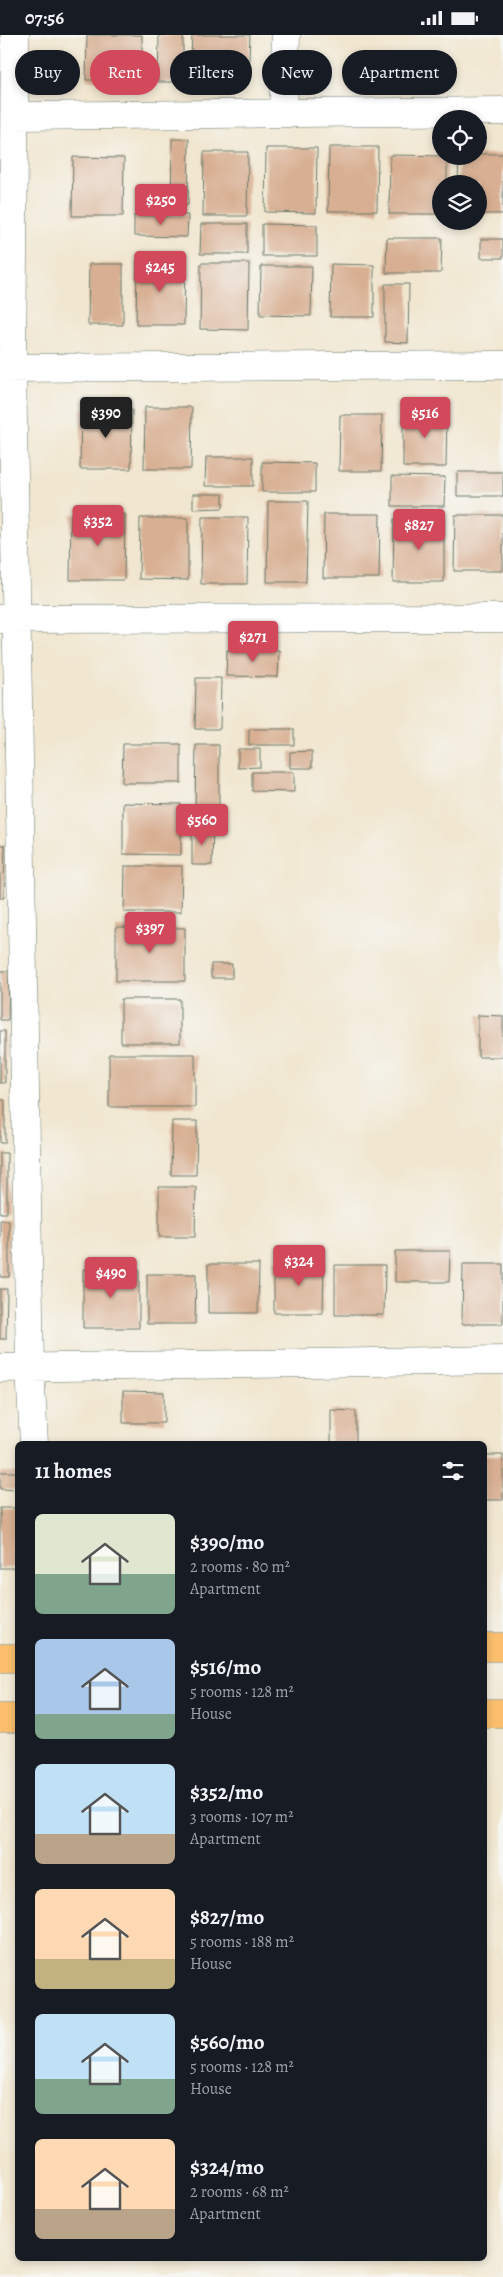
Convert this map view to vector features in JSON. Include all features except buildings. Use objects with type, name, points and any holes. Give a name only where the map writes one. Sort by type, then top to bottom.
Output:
[{"type":"main road","points":[[487,1647],[503,1647]]},
{"type":"main road","points":[[0,1658],[15,1658]]},
{"type":"main road","points":[[487,1713],[503,1713]]},
{"type":"main road","points":[[0,1718],[15,1718]]},
{"type":"street","points":[[15,35],[15,116],[6,367],[9,618],[30,1368],[34,1441]]},
{"type":"street","points":[[283,113],[286,35]]},
{"type":"street","points":[[15,116],[503,111]]},
{"type":"street","points":[[6,367],[503,365]]},
{"type":"street","points":[[9,618],[503,618]]},
{"type":"street","points":[[0,1368],[503,1360]]}]
